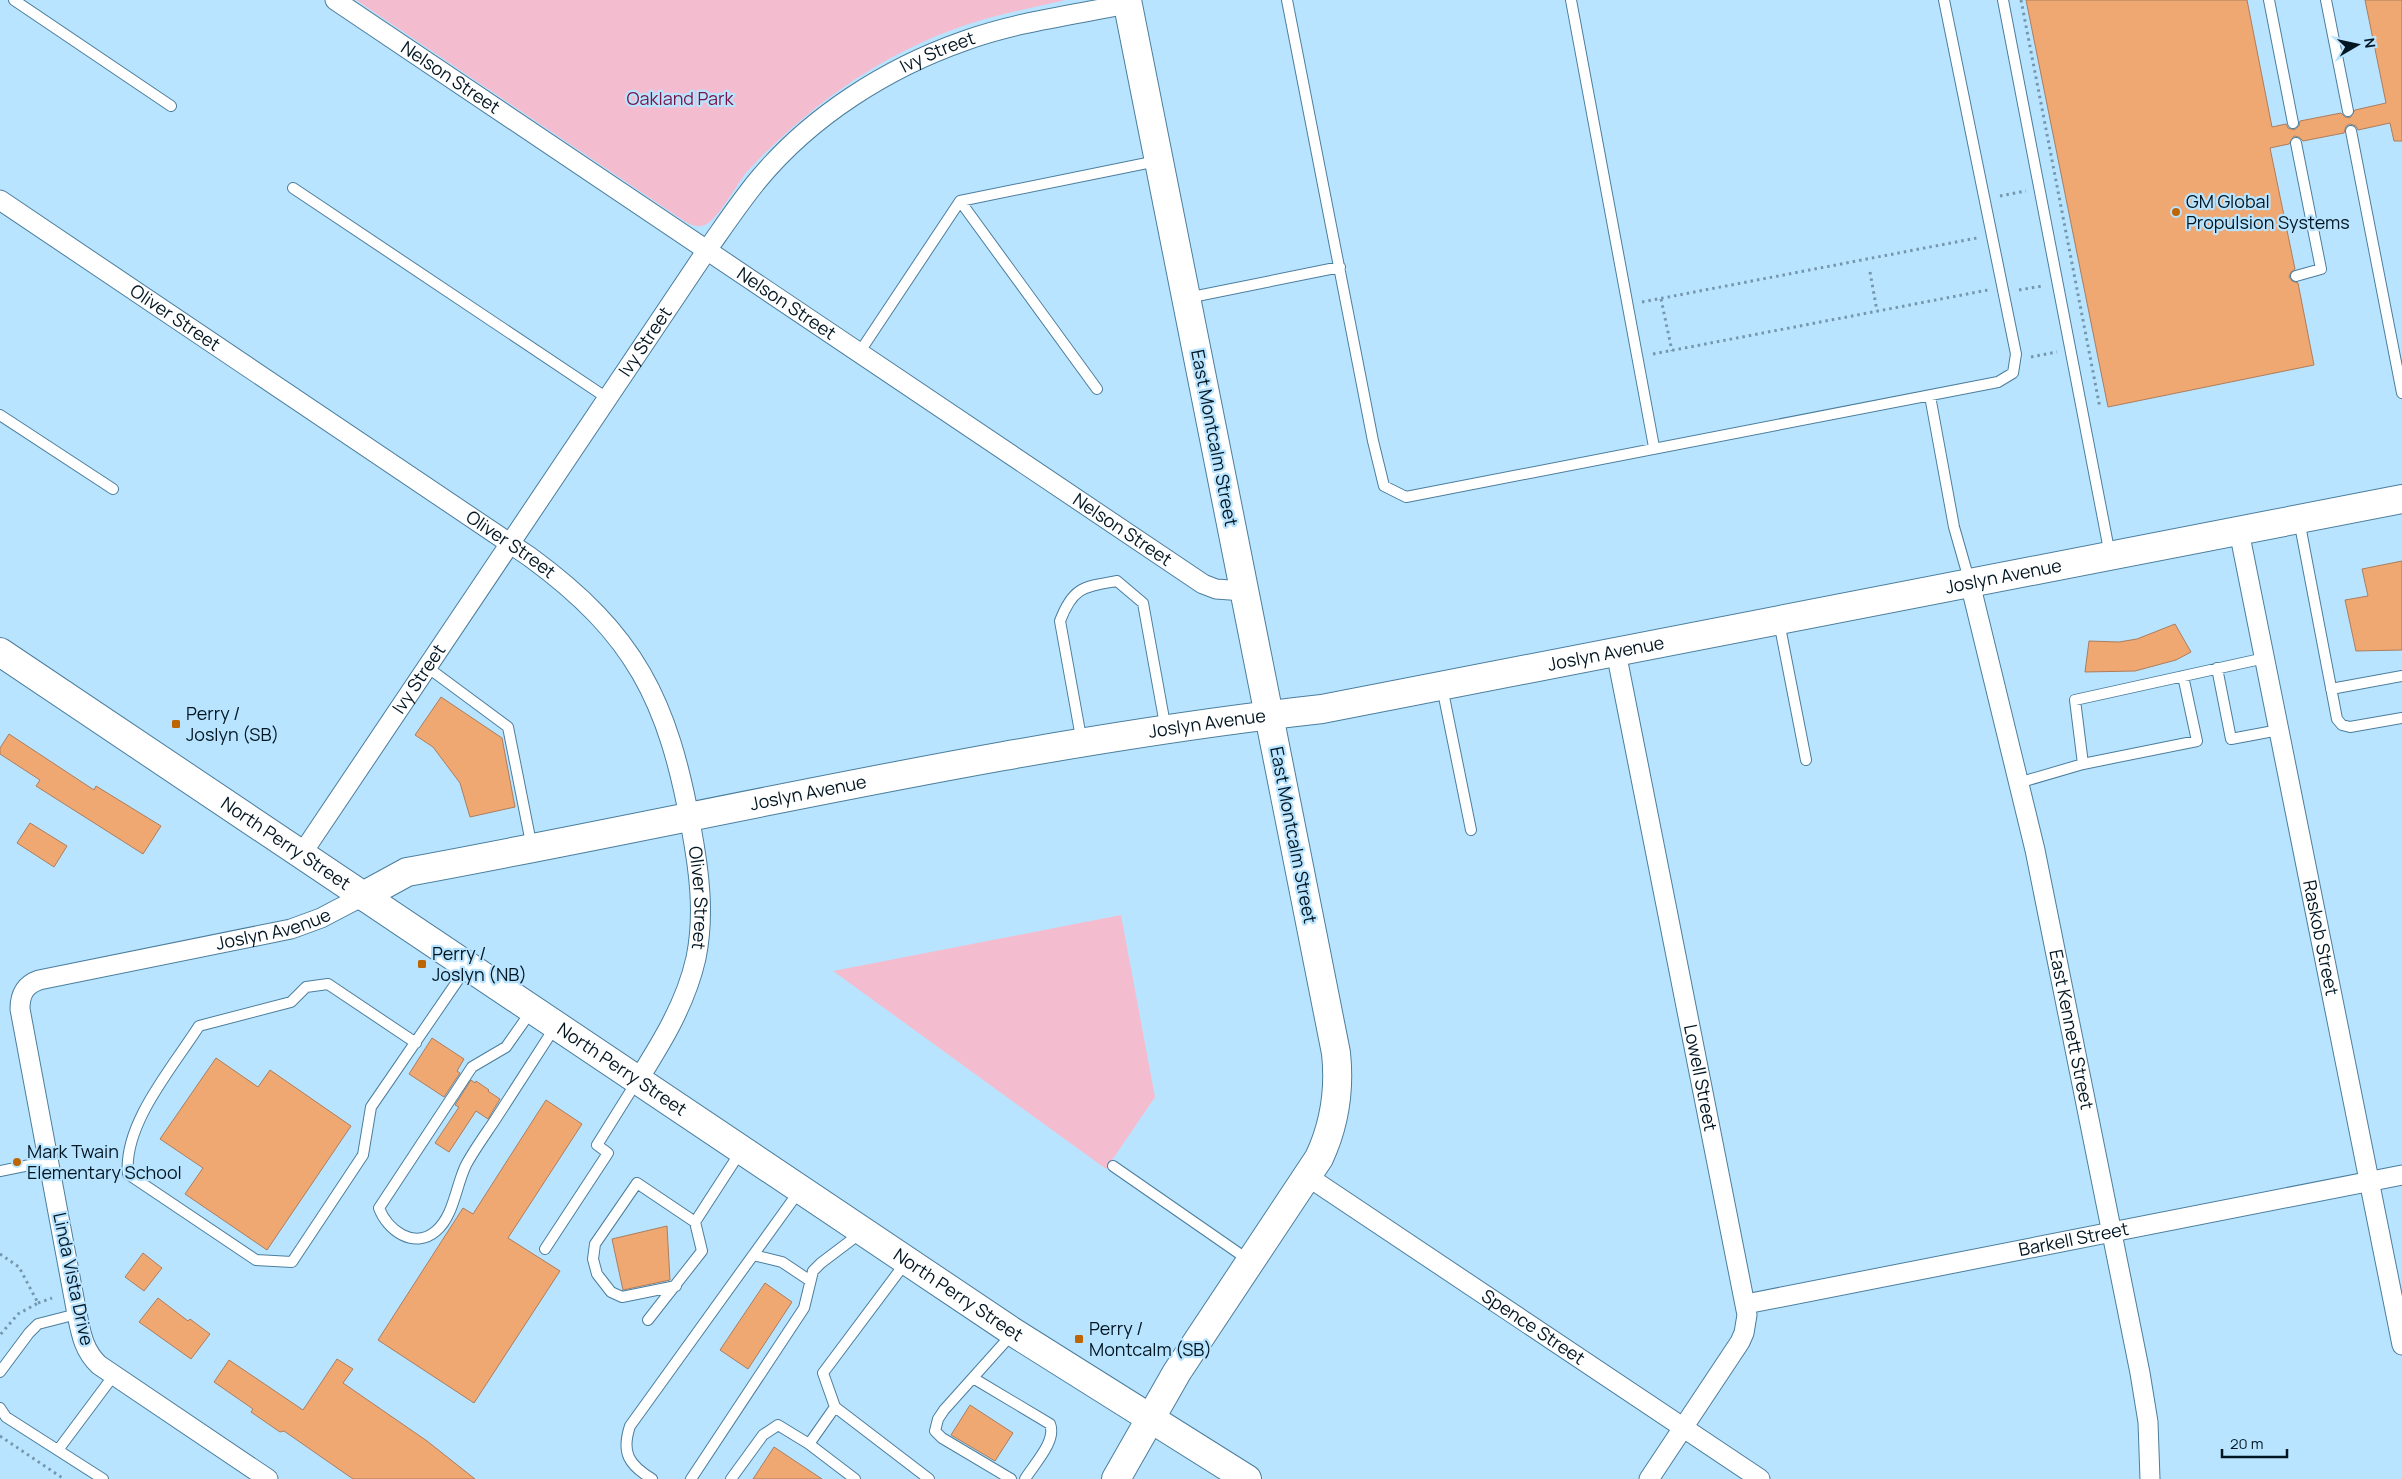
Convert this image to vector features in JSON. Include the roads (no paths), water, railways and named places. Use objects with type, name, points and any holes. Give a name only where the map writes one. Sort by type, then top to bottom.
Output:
[{"type":"main road","name":"East Montcalm Street","points":[[1116,1479],[1177,1372],[1319,1158],[1334,1121],[1338,1069],[1127,2]]},
{"type":"main road","name":"Joslyn Avenue","points":[[363,896],[407,872],[970,763],[1166,730],[1322,709],[2402,499]]},
{"type":"main road","name":"North Perry Street","points":[[2,659],[363,896],[1013,1332],[1247,1479]]},
{"type":"street","name":"Nelson Street","points":[[336,0],[1203,584],[1216,589],[1244,591]]},
{"type":"street","name":"Ivy Street","points":[[301,855],[707,250],[759,179],[784,152],[832,111],[887,76],[935,52],[980,36],[1127,2]]},
{"type":"street","name":"Oliver Street","points":[[0,200],[510,543],[577,594],[606,623],[630,654],[654,696],[676,756],[697,864],[700,898],[700,929],[696,958],[677,1012],[638,1080]]},
{"type":"street","name":"Raskob Street","points":[[2239,531],[2402,1345]]},
{"type":"street","name":"East Kennett Street","points":[[1970,583],[1985,638],[2035,850],[2148,1422],[2150,1479]]},
{"type":"street","name":"Lowell Street","points":[[1616,652],[1746,1304],[1746,1325],[1740,1342],[1649,1479]]},
{"type":"street","name":"Joslyn Avenue","points":[[25,989],[39,980],[291,929],[321,918],[363,896]]},
{"type":"street","name":"Linda Vista Drive","points":[[25,989],[21,996],[20,1008],[77,1314],[88,1351],[99,1365],[256,1476]]},
{"type":"street","name":"Spence Street","points":[[1307,1176],[1760,1479]]},
{"type":"street","name":"Barkell Street","points":[[1746,1304],[2402,1176]]},
{"type":"lane","points":[[14,0],[171,106]]},
{"type":"lane","points":[[1288,0],[1373,442],[1384,486],[1406,498],[1654,447],[1998,382],[2013,373],[2016,354],[1944,0]]},
{"type":"lane","points":[[1571,0],[1654,447]]},
{"type":"lane","points":[[2003,0],[2110,556]]},
{"type":"lane","points":[[2269,0],[2292,123]]},
{"type":"lane","points":[[2326,0],[2348,112]]},
{"type":"lane","points":[[2351,131],[2402,393]]},
{"type":"lane","points":[[2296,142],[2321,269],[2296,276]]},
{"type":"lane","points":[[859,353],[960,201],[1158,161]]},
{"type":"lane","points":[[293,188],[607,398]]},
{"type":"lane","points":[[960,201],[1097,390]]},
{"type":"lane","points":[[1186,298],[1340,267]]},
{"type":"lane","points":[[1930,396],[1954,527],[1970,583]]},
{"type":"lane","points":[[0,415],[114,488]]},
{"type":"lane","points":[[2299,519],[2337,719],[2342,725],[2350,727],[2402,718]]},
{"type":"lane","points":[[1082,744],[1060,622],[1067,602],[1086,586],[1117,581],[1143,603],[1166,730]]},
{"type":"lane","points":[[1779,621],[1806,760]]},
{"type":"lane","points":[[2083,764],[2075,700],[2265,658]]},
{"type":"lane","points":[[427,667],[508,727],[532,849]]},
{"type":"lane","points":[[2217,668],[2231,739],[2279,730]]},
{"type":"lane","points":[[2018,783],[2083,764],[2197,742],[2183,676]]},
{"type":"lane","points":[[2331,689],[2402,676]]},
{"type":"lane","points":[[1442,686],[1471,830]]},
{"type":"lane","points":[[416,1043],[328,984],[306,987],[291,1002],[199,1026],[137,1122],[127,1159],[128,1174],[256,1260],[292,1262],[363,1156],[371,1107],[416,1043],[468,966]]},
{"type":"lane","points":[[532,1010],[506,1047],[472,1067],[379,1208],[383,1218],[394,1230],[406,1238],[423,1237],[436,1231],[446,1216],[466,1165],[556,1025]]},
{"type":"lane","points":[[545,1249],[608,1153],[597,1145],[638,1080]]},
{"type":"lane","points":[[695,1222],[742,1150]]},
{"type":"lane","points":[[0,1171],[49,1162]]},
{"type":"lane","points":[[1113,1166],[1251,1261]]},
{"type":"lane","points":[[648,1320],[676,1286],[702,1251],[695,1222],[637,1183],[595,1244],[593,1259],[597,1274],[611,1292],[622,1297],[676,1286]]},
{"type":"lane","points":[[652,1479],[636,1469],[628,1456],[625,1440],[630,1426],[800,1189]]},
{"type":"lane","points":[[691,1479],[804,1308],[808,1297],[809,1280],[813,1271],[863,1231]]},
{"type":"lane","points":[[753,1255],[782,1262],[809,1280]]},
{"type":"lane","points":[[907,1261],[823,1373],[835,1407],[929,1479]]},
{"type":"lane","points":[[0,1372],[38,1324],[77,1314]]},
{"type":"lane","points":[[1011,1479],[942,1438],[935,1431],[938,1419],[944,1410],[1013,1332]]},
{"type":"lane","points":[[58,1450],[114,1375]]},
{"type":"lane","points":[[973,1378],[1050,1424],[1052,1431],[1050,1440],[1025,1479]]},
{"type":"lane","points":[[809,1444],[835,1407]]},
{"type":"lane","points":[[0,1408],[6,1417],[103,1479]]},
{"type":"lane","points":[[731,1479],[763,1435],[778,1425],[809,1444],[855,1479]]},
{"type":"place","name":"GM Global Propulsion Systems","points":[[2176,212]]},
{"type":"place","name":"Perry / Joslyn (SB)","points":[[176,724]]},
{"type":"place","name":"Perry / Joslyn (NB)","points":[[422,964]]},
{"type":"place","name":"Mark Twain Elementary School","points":[[17,1162]]},
{"type":"place","name":"Perry / Montcalm (SB)","points":[[1079,1339]]},
{"type":"park label","name":"Oakland Park","points":[[680,99]]}]
